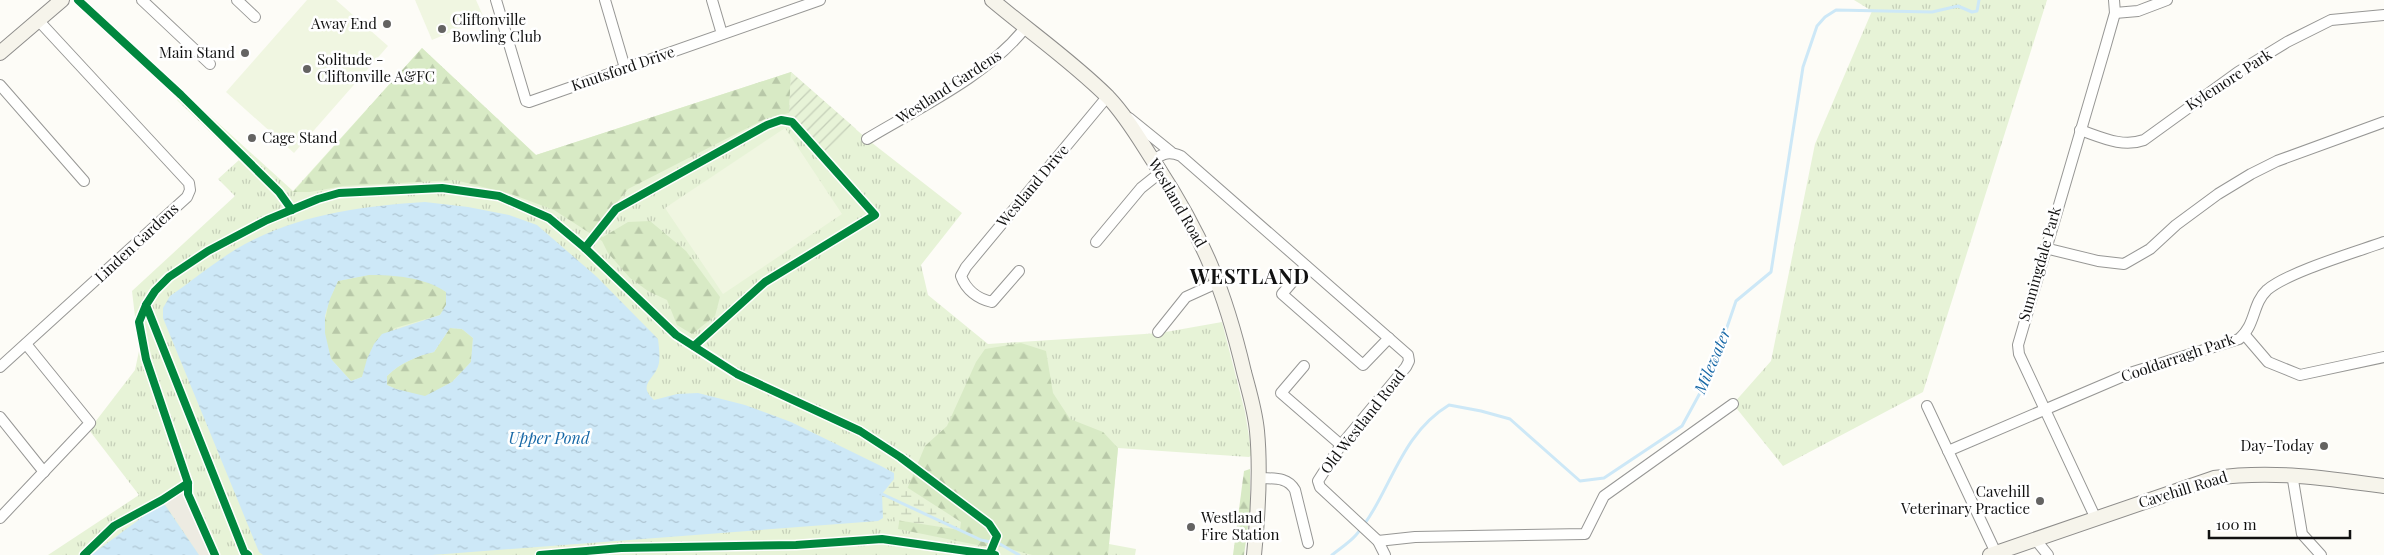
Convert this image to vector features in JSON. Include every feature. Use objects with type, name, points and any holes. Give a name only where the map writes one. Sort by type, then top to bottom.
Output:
[{"type":"street","points":[[0,53],[62,0]]},
{"type":"street","points":[[142,0],[210,64]]},
{"type":"street","points":[[238,0],[255,17]]},
{"type":"street","name":"Knutsford Drive","points":[[496,0],[526,101],[529,102],[820,0]]},
{"type":"street","points":[[605,0],[625,68]]},
{"type":"street","points":[[712,0],[722,34]]},
{"type":"street","name":"Westland Road","points":[[992,0],[1107,97],[1122,113],[1186,212],[1219,282],[1229,311],[1254,408],[1259,478],[1254,555]]},
{"type":"street","name":"Sunningdale Park","points":[[2096,519],[2019,354],[2018,345],[2114,13],[2114,0]]},
{"type":"street","points":[[2114,13],[2138,11],[2167,0]]},
{"type":"street","name":"Kylemore Park","points":[[2080,130],[2116,142],[2132,144],[2138,142],[2238,72],[2287,42],[2331,20],[2384,15]]},
{"type":"street","name":"Linden Gardens","points":[[0,367],[187,197],[190,190],[189,183],[38,20]]},
{"type":"street","name":"Westland Gardens","points":[[867,139],[978,71],[1002,54],[1026,28]]},
{"type":"street","points":[[0,85],[84,181]]},
{"type":"street","name":"Westland Drive","points":[[1019,271],[992,302],[982,300],[964,286],[961,276],[966,267],[1107,97]]},
{"type":"street","name":"Old Westland Road","points":[[1122,113],[1171,152],[1181,156],[1203,174],[1408,355],[1410,361],[1340,445],[1318,481],[1320,487],[1366,532],[1378,541],[1385,555]]},
{"type":"street","points":[[2045,248],[2098,262],[2124,264],[2150,249],[2176,225],[2218,194],[2251,174],[2277,161],[2384,122]]},
{"type":"street","points":[[1096,242],[1141,188],[1157,166],[1162,154],[1171,152]]},
{"type":"street","name":"Cooldarragh Park","points":[[1948,451],[2044,408],[2133,372],[2239,339],[2250,328],[2260,299],[2274,285],[2384,242]]},
{"type":"street","points":[[1306,266],[1282,294],[1363,365],[1388,338]]},
{"type":"street","points":[[1158,332],[1186,297],[1219,282]]},
{"type":"street","points":[[2244,334],[2268,362],[2300,375],[2384,357]]},
{"type":"street","points":[[0,518],[90,423],[26,344]]},
{"type":"street","points":[[1304,366],[1281,394],[1340,445]]},
{"type":"street","points":[[1378,541],[1415,537],[1586,534],[1604,496],[1733,404]]},
{"type":"street","points":[[1927,406],[1993,554]]},
{"type":"street","points":[[0,418],[44,472]]},
{"type":"street","name":"Cavehill Road","points":[[1993,554],[2214,478],[2241,474],[2292,474],[2384,486]]},
{"type":"street","points":[[2292,474],[2302,534],[2321,555]]},
{"type":"street","points":[[1259,478],[1283,479],[1290,483],[1295,490],[1308,543]]},
{"type":"street","points":[[2035,539],[2048,555]]},
{"type":"green space","name":"Solitude - Cliftonville A&FC","points":[[307,0],[336,0],[388,46],[294,153],[226,92]]},
{"type":"green space","name":"Cliftonville Bowling Club","points":[[415,0],[476,0],[484,18],[432,40]]},
{"type":"green space","points":[[1854,0],[2047,0],[1923,392],[1783,466],[1733,404],[1771,361],[1815,144],[1872,11]]},
{"type":"green space","points":[[422,48],[536,155],[791,72],[867,139],[962,213],[921,265],[928,295],[988,344],[1160,333],[1222,322],[1245,412],[1252,455],[1249,457],[1118,448],[1109,544],[1136,549],[1135,555],[48,555],[139,495],[89,430],[135,370],[139,351],[132,291],[235,196],[218,179],[239,160],[177,100],[184,92],[293,191]]},
{"type":"green space","points":[[422,48],[536,155],[791,72],[789,113],[767,118],[628,189],[593,232],[603,237],[628,222],[650,221],[686,251],[720,297],[715,316],[692,334],[677,325],[667,300],[648,291],[630,278],[608,253],[602,241],[554,210],[511,194],[455,180],[343,186],[310,192],[293,192]]},
{"type":"green space","points":[[791,72],[856,129],[828,153],[789,113]]},
{"type":"green space","points":[[785,128],[842,214],[723,294],[665,208]]},
{"type":"green space","points":[[382,272],[433,282],[446,292],[446,305],[440,315],[395,328],[374,344],[362,377],[351,381],[331,359],[323,331],[329,300],[338,281]]},
{"type":"green space","points":[[450,328],[462,329],[473,338],[471,362],[452,382],[425,397],[387,385],[387,376],[397,367],[415,358],[434,352]]},
{"type":"green space","points":[[1021,343],[1046,351],[1053,393],[1070,419],[1103,432],[1118,448],[1108,555],[1032,555],[1002,547],[982,546],[898,529],[903,499],[925,446],[947,426],[976,362],[985,349]]},
{"type":"green space","points":[[1250,469],[1250,511],[1244,555],[1233,555],[1244,471]]},
{"type":"green space","points":[[894,479],[961,522],[960,530],[883,518],[882,494]]},
{"type":"shaded area","points":[[188,483],[220,555],[199,555],[161,498]]},
{"type":"water","name":"Upper Pond","points":[[425,202],[468,207],[509,215],[537,225],[597,277],[658,339],[659,363],[647,385],[647,390],[654,400],[677,394],[698,393],[745,405],[791,422],[881,466],[894,473],[894,479],[882,494],[883,518],[878,521],[432,555],[263,555],[259,552],[163,318],[163,308],[170,296],[216,262],[245,244],[288,225],[356,209]],"holes":[[[369,275],[399,276],[428,283],[446,292],[446,305],[440,315],[382,334],[374,344],[367,359],[362,377],[351,381],[331,359],[325,333],[325,316],[338,281]],[[450,328],[462,329],[473,338],[471,362],[452,382],[425,396],[387,385],[387,376],[397,367],[415,358],[434,352]]]},
{"type":"water","points":[[163,502],[199,555],[91,555]]},
{"type":"waterway","name":"Milewater","points":[[1332,555],[1353,538],[1368,519],[1396,466],[1418,433],[1432,418],[1449,405],[1510,419],[1580,481],[1604,478],[1682,426],[1712,371],[1736,301],[1771,272],[1803,67],[1817,26],[1825,17],[1836,10],[1932,12],[1958,6],[1972,12],[1977,11],[1979,0]]},
{"type":"waterway","points":[[882,494],[981,540],[1000,544],[1019,555]]},
{"type":"cycle path","points":[[78,0],[181,95],[279,192],[292,210]]},
{"type":"cycle path","points":[[585,248],[616,209],[767,125],[781,120],[792,122],[875,215],[765,282],[694,346]]},
{"type":"cycle path","points":[[248,555],[244,552],[146,305],[155,291],[169,277],[208,251],[267,220],[318,199],[339,193],[442,188],[499,196],[549,218],[585,248],[676,335],[737,374],[860,431],[900,457],[989,524],[997,536],[990,553]]},
{"type":"cycle path","points":[[146,305],[139,322],[146,359],[188,483],[188,494],[215,555]]},
{"type":"cycle path","points":[[84,555],[114,526],[162,500],[188,483]]},
{"type":"cycle path","points":[[540,555],[621,548],[796,545],[882,539],[995,555]]},
{"type":"place","name":"Away End","points":[[387,24]]},
{"type":"place","name":"Cliftonville Bowling Club","points":[[442,29]]},
{"type":"place","name":"Main Stand","points":[[245,53]]},
{"type":"place","name":"Solitude - Cliftonville A&FC","points":[[307,69]]},
{"type":"place","name":"Cage Stand","points":[[252,138]]},
{"type":"place","name":"Day-Today","points":[[2324,446]]},
{"type":"place","name":"Cavehill Veterinary Practice","points":[[2040,501]]},
{"type":"place","name":"Westland Fire Station","points":[[1191,527]]},
{"type":"district","name":"WESTLAND","points":[[1250,277]]}]
